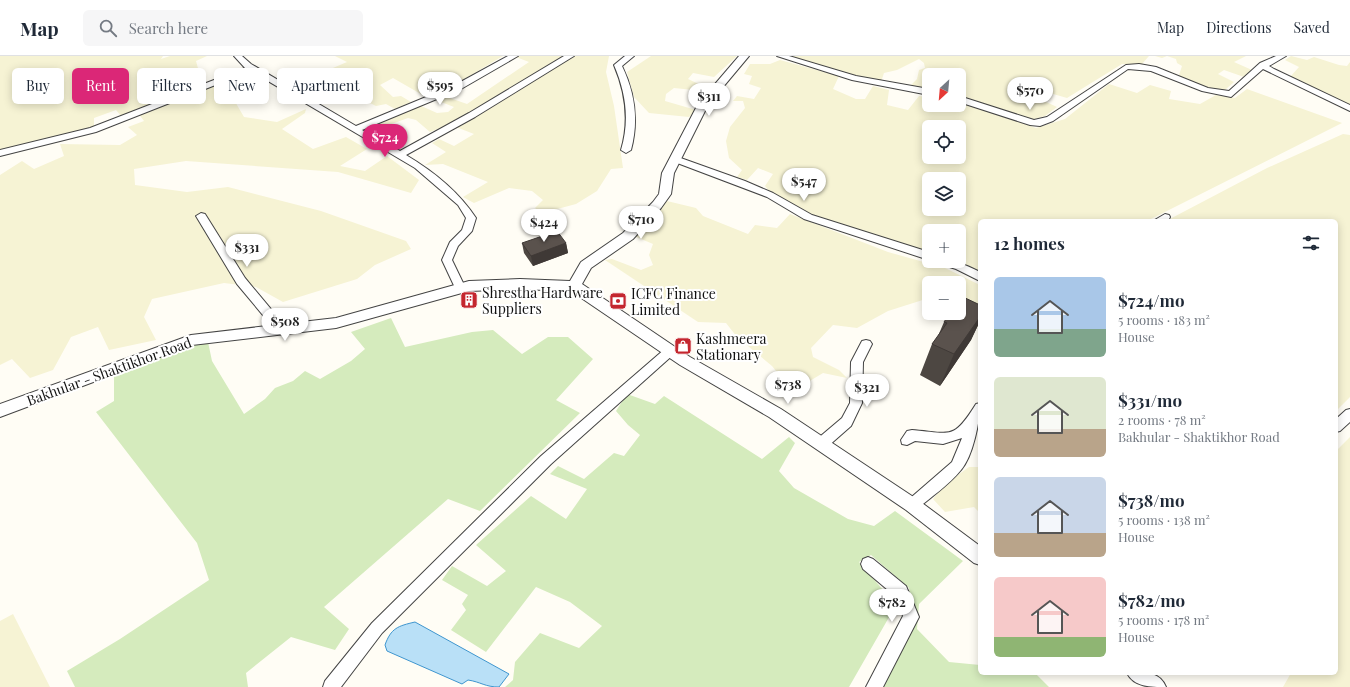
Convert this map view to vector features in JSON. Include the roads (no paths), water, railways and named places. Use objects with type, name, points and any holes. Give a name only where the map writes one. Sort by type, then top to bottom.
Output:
[{"type":"street","points":[[238,56],[252,68]]},
{"type":"street","points":[[354,130],[458,87],[514,56]]},
{"type":"street","points":[[400,155],[478,111],[570,56]]},
{"type":"street","points":[[626,150],[630,140],[632,110],[618,65],[630,56]]},
{"type":"street","points":[[744,56],[703,104],[668,173],[664,194],[648,216],[618,244],[594,258],[586,265],[574,286],[670,351],[775,413],[912,505],[978,555]]},
{"type":"street","points":[[781,56],[862,80],[922,91]]},
{"type":"street","points":[[966,101],[1034,123],[1040,123],[1050,118],[1126,67],[1134,65],[1149,68],[1223,94],[1231,94],[1263,65],[1282,56]]},
{"type":"street","points":[[1263,65],[1271,71],[1350,108]]},
{"type":"street","points":[[269,78],[354,130],[418,166],[461,203],[471,218],[467,231],[454,244],[447,260],[460,289]]},
{"type":"street","points":[[0,152],[93,130],[214,83]]},
{"type":"street","points":[[675,159],[742,183],[770,195],[808,217],[922,254]]},
{"type":"street","points":[[200,216],[242,281],[281,329]]},
{"type":"street","points":[[964,268],[978,276]]},
{"type":"street","name":"Bakhular - Shaktikhor Road","points":[[0,411],[191,340],[336,323],[470,286],[520,284],[574,286]]},
{"type":"street","points":[[821,444],[847,422],[856,403],[858,362],[866,344]]},
{"type":"street","points":[[331,687],[377,628],[546,460],[670,351]]},
{"type":"street","points":[[912,505],[957,466],[968,441],[972,420],[978,411]]},
{"type":"street","points":[[1338,425],[1350,414]]},
{"type":"street","points":[[907,440],[912,435],[939,440],[949,438],[959,435],[971,425]]},
{"type":"street","points":[[868,564],[901,591],[911,617],[874,687]]},
{"type":"street","points":[[1140,675],[1156,687]]},
{"type":"water","points":[[415,622],[509,674],[499,687],[468,680],[462,684],[387,651],[385,645],[387,639],[393,631],[404,625]]},
{"type":"place","name":"Shrestha Hardware Suppliers","points":[[469,300]]},
{"type":"place","name":"ICFC Finance Limited","points":[[618,301]]},
{"type":"place","name":"Kashmeera Stationary","points":[[683,346]]}]
